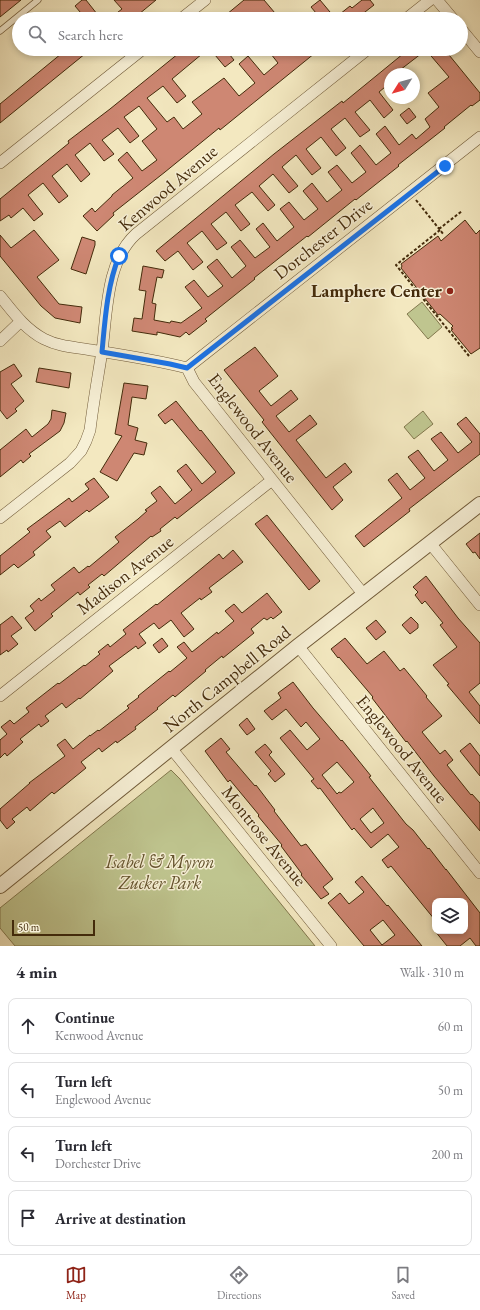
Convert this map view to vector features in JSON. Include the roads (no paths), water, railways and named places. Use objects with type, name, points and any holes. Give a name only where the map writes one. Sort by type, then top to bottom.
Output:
[{"type":"street","points":[[190,12],[205,0]]},
{"type":"street","points":[[415,12],[430,0]]},
{"type":"street","points":[[437,0],[447,12]]},
{"type":"street","points":[[468,37],[480,52]]},
{"type":"street","points":[[0,163],[135,56]]},
{"type":"street","name":"Kenwood Avenue","points":[[0,518],[70,463],[81,451],[86,441],[90,430],[110,291],[115,267],[122,250],[130,239],[359,56]]},
{"type":"street","name":"Dorchester Drive","points":[[187,368],[480,137]]},
{"type":"street","name":"Englewood Avenue","points":[[0,296],[21,321],[36,334],[56,344],[69,348],[102,352],[187,368],[194,382],[364,595]]},
{"type":"street","points":[[0,341],[21,321]]},
{"type":"street","name":"Madison Avenue","points":[[0,696],[272,480]]},
{"type":"street","name":"North Campbell Road","points":[[0,886],[298,646],[480,504]]},
{"type":"street","points":[[430,543],[480,605]]},
{"type":"street","name":"Englewood Avenue","points":[[298,646],[480,872]]},
{"type":"street","name":"Montrose Avenue","points":[[171,748],[331,946]]},
{"type":"lane","points":[[23,12],[38,0]]},
{"type":"lane","points":[[0,31],[12,21]]},
{"type":"place","name":"Lamphere Center","points":[[450,291]]},
{"type":"park label","name":"Isabel & Myron Zucker Park","points":[[160,872]]}]
